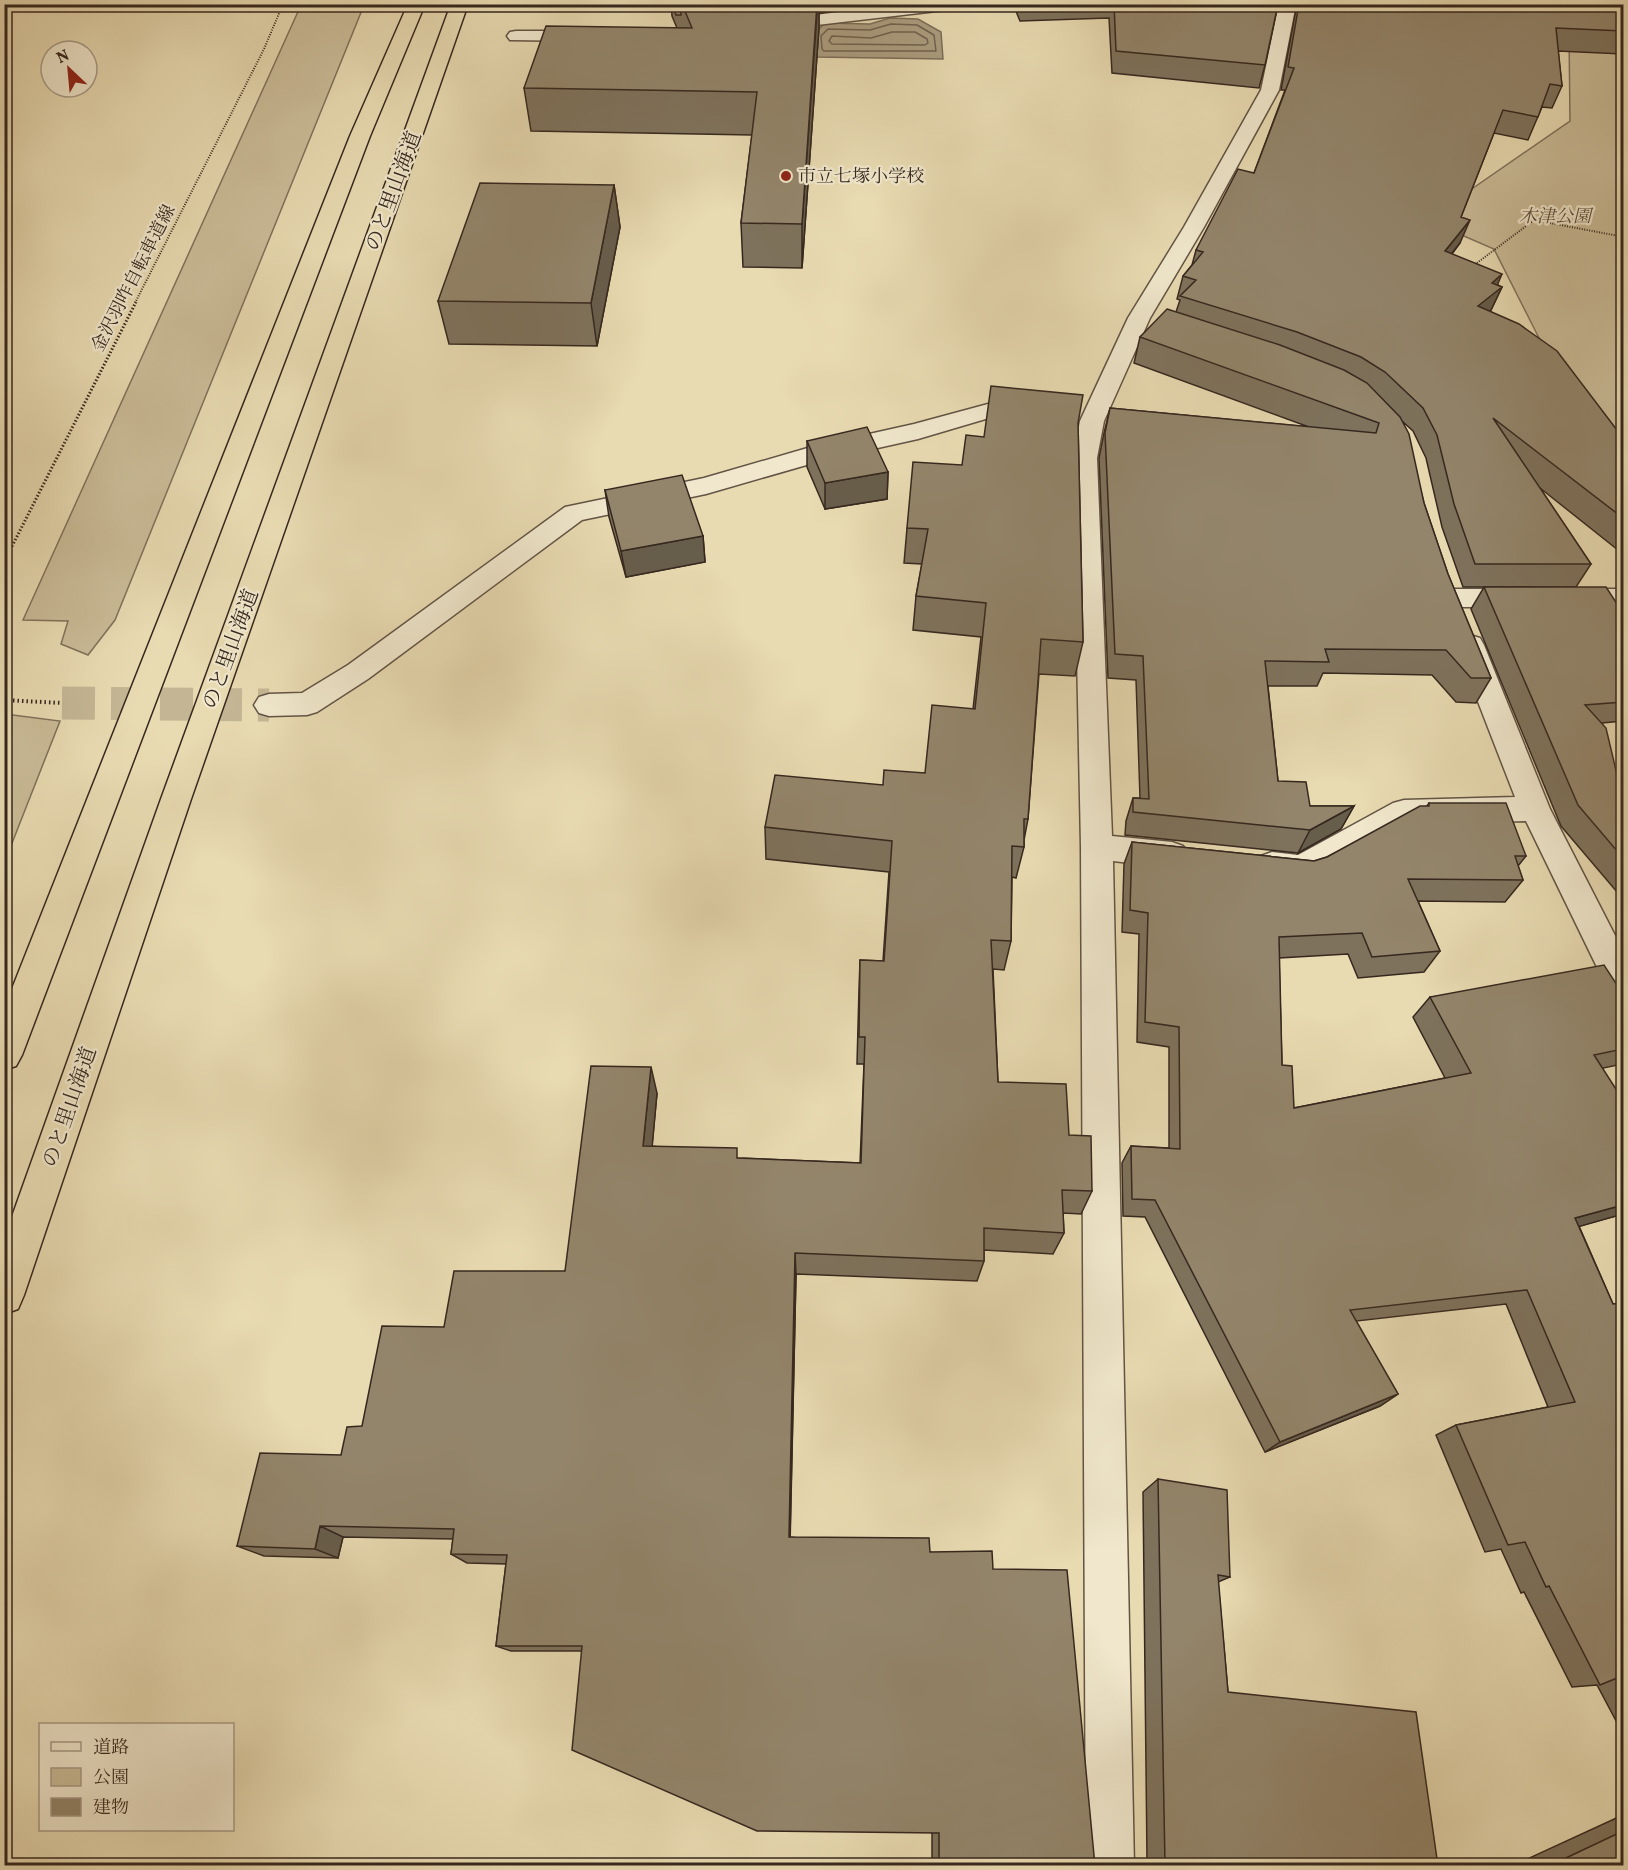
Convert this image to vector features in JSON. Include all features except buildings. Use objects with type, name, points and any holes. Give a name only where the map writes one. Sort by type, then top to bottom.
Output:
[{"type":"highway","points":[[4,1055],[360,136],[417,4]]},
{"type":"highway","name":"のと里山海道","points":[[4,1295],[180,788],[460,4]]},
{"type":"street","points":[[761,27],[954,4]]},
{"type":"street","points":[[1073,419],[1150,321],[1194,227],[1270,90],[1288,4]]},
{"type":"street","points":[[516,36],[600,36]]},
{"type":"street","points":[[269,705],[307,704],[358,672],[574,513],[706,486],[820,453],[918,432],[988,411],[1073,419]]},
{"type":"street","points":[[1073,419],[1085,458],[1097,847],[1110,1866]]},
{"type":"street","points":[[1623,598],[1448,588],[1535,809],[1623,988]]},
{"type":"street","points":[[1245,862],[1302,868],[1404,812],[1535,809]]},
{"type":"street","points":[[1097,847],[1199,857]]},
{"type":"path","name":"金沢羽咋自転車道線","points":[[4,562],[264,49],[283,4]]},
{"type":"path","points":[[1469,268],[1534,220],[1623,237]]},
{"type":"path","points":[[4,700],[62,703]]},
{"type":"green space","points":[[301,5],[364,5],[115,620],[88,655],[61,644],[68,621],[23,620]]},
{"type":"green space","name":"木津公園","points":[[1569,32],[1623,36],[1623,473],[1542,344],[1494,249],[1427,220],[1570,121]]},
{"type":"green space","points":[[4,714],[60,721],[5,861]]},
{"type":"water","points":[[890,18],[918,19],[941,32],[943,59],[816,57],[815,33],[825,23],[870,24]]},
{"type":"tunnel","points":[[62,703],[269,705]]},
{"type":"place","name":"市立七塚小学校","points":[[786,176]]}]
